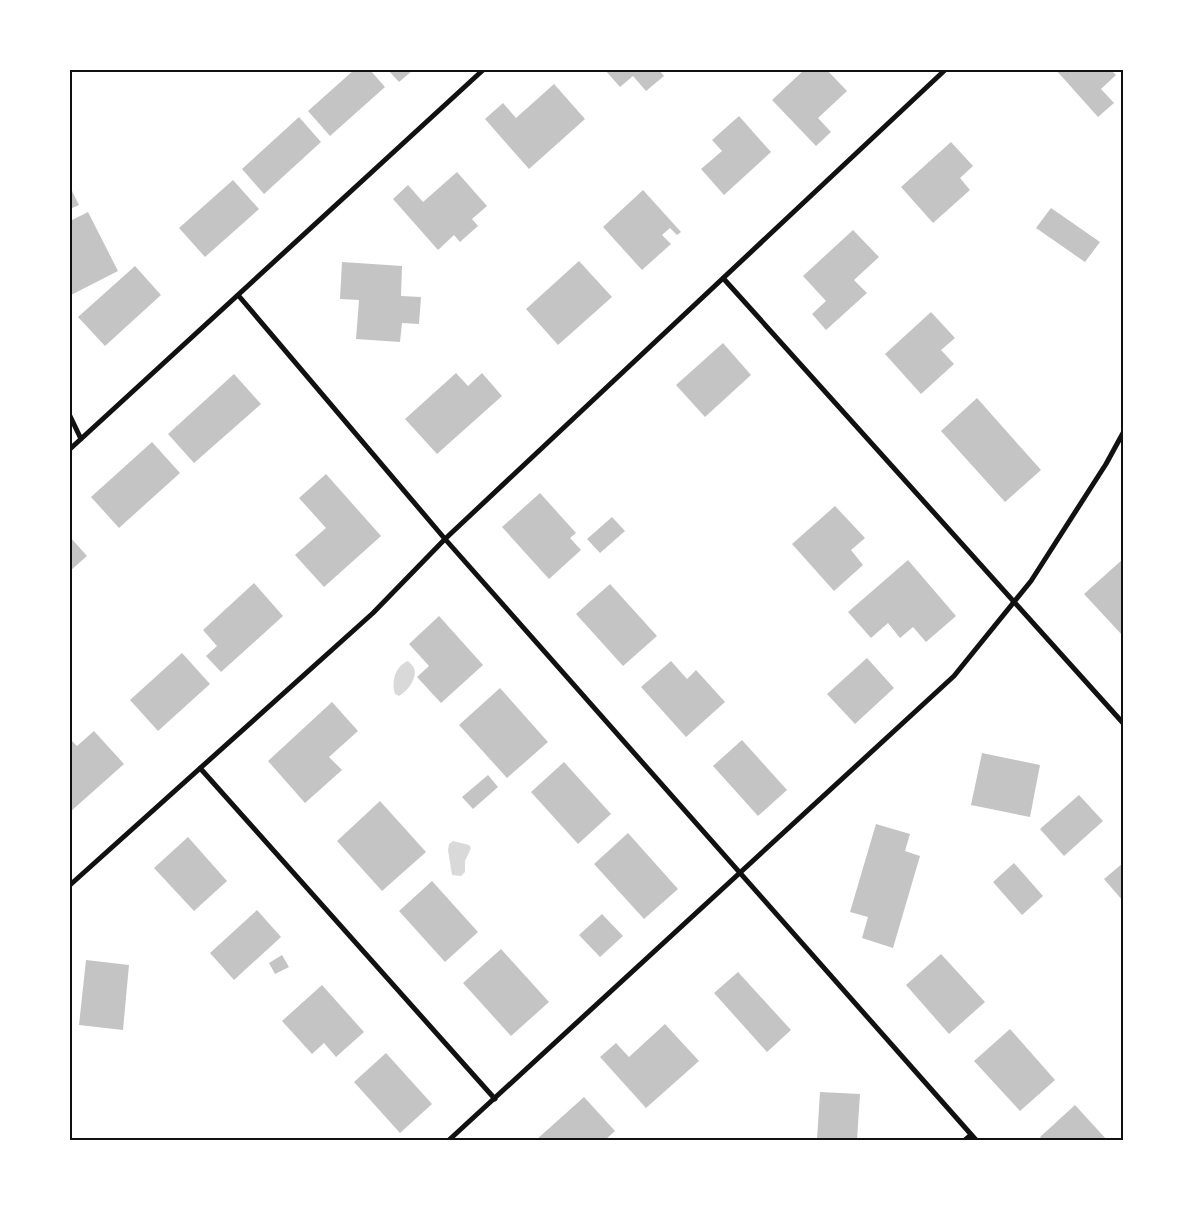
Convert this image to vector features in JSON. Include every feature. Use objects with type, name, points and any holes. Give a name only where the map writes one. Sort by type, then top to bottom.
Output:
[{"type":"street","points":[[70,449],[483,70]]},
{"type":"street","points":[[70,885],[373,613],[445,539],[945,70]]},
{"type":"street","points":[[723,278],[1123,723]]},
{"type":"street","points":[[238,295],[445,539],[976,1140]]},
{"type":"street","points":[[70,416],[81,439]]},
{"type":"street","points":[[449,1140],[954,676],[1031,581],[1106,464],[1123,433]]},
{"type":"street","points":[[200,768],[494,1099]]},
{"type":"street","points":[[965,1140],[971,1135]]},
{"type":"shaded area","points":[[408,661],[414,667],[415,675],[409,687],[399,696],[395,694],[394,689],[395,675],[397,670]]},
{"type":"shaded area","points":[[453,841],[469,845],[471,848],[465,861],[465,872],[461,876],[452,875],[448,850],[449,844]]},
{"type":"building","points":[[354,70],[370,70],[385,87],[330,136],[308,111]]},
{"type":"building","points":[[388,70],[413,70],[399,82]]},
{"type":"building","points":[[605,70],[659,70],[664,76],[646,91],[633,76],[620,87]]},
{"type":"building","points":[[804,70],[827,70],[847,91],[818,118],[831,132],[816,146],[772,100]]},
{"type":"building","points":[[1056,70],[1111,70],[1116,75],[1101,89],[1114,103],[1098,117]]},
{"type":"building","points":[[554,84],[585,119],[529,169],[485,119],[503,103],[516,118]]},
{"type":"building","points":[[739,116],[771,152],[724,195],[701,169],[722,151],[712,140]]},
{"type":"building","points":[[299,117],[321,142],[264,194],[242,169]]},
{"type":"building","points":[[951,142],[973,166],[960,178],[970,190],[933,223],[901,187]]},
{"type":"building","points":[[457,172],[487,206],[472,219],[478,226],[460,242],[454,235],[438,250],[393,199],[408,185],[423,202]]},
{"type":"building","points":[[233,180],[259,209],[205,257],[179,228]]},
{"type":"building","points":[[70,187],[79,205],[70,209]]},
{"type":"building","points":[[643,190],[681,232],[677,235],[670,228],[662,235],[671,244],[642,270],[603,227]]},
{"type":"building","points":[[1051,208],[1100,242],[1085,262],[1036,228]]},
{"type":"building","points":[[88,212],[118,271],[71,295],[70,221]]},
{"type":"building","points":[[853,230],[879,257],[854,280],[867,293],[826,330],[812,314],[826,301],[803,276]]},
{"type":"building","points":[[579,261],[612,297],[558,345],[526,309]]},
{"type":"building","points":[[342,262],[402,266],[401,296],[421,297],[419,324],[402,323],[400,342],[356,339],[359,300],[340,299]]},
{"type":"building","points":[[135,266],[161,295],[105,346],[78,317]]},
{"type":"building","points":[[931,312],[955,338],[941,350],[954,364],[921,394],[885,354]]},
{"type":"building","points":[[723,343],[751,375],[705,417],[676,385]]},
{"type":"building","points":[[456,373],[468,386],[482,373],[502,396],[437,454],[405,419]]},
{"type":"building","points":[[234,374],[261,404],[194,463],[168,434]]},
{"type":"building","points":[[977,398],[1041,470],[1005,502],[941,431]]},
{"type":"building","points":[[152,442],[180,473],[119,528],[91,497]]},
{"type":"building","points":[[326,474],[381,536],[324,587],[295,555],[326,528],[299,498]]},
{"type":"building","points":[[540,493],[576,533],[570,538],[581,550],[549,579],[502,527]]},
{"type":"building","points":[[835,506],[865,538],[851,550],[863,565],[834,591],[792,544]]},
{"type":"building","points":[[612,517],[625,531],[600,553],[587,539]]},
{"type":"building","points":[[70,537],[87,556],[70,571]]},
{"type":"building","points":[[1123,559],[1123,636],[1084,594]]},
{"type":"building","points":[[908,560],[956,616],[926,642],[913,627],[900,638],[888,623],[871,638],[848,612]]},
{"type":"building","points":[[254,583],[283,616],[221,672],[206,656],[217,646],[203,630]]},
{"type":"building","points":[[610,584],[657,636],[623,666],[576,614]]},
{"type":"building","points":[[439,616],[483,665],[441,703],[417,677],[429,666],[409,644]]},
{"type":"building","points":[[182,653],[210,684],[158,731],[130,700]]},
{"type":"building","points":[[867,658],[894,688],[855,724],[827,694]]},
{"type":"building","points":[[671,661],[687,679],[696,670],[725,702],[686,737],[641,687]]},
{"type":"building","points":[[500,688],[548,742],[507,778],[459,725]]},
{"type":"building","points":[[332,702],[358,731],[329,757],[342,770],[305,803],[268,761]]},
{"type":"building","points":[[94,731],[124,764],[70,812],[70,739],[77,746]]},
{"type":"building","points":[[742,740],[787,790],[758,816],[713,766]]},
{"type":"building","points":[[982,753],[1040,765],[1030,817],[971,805]]},
{"type":"building","points":[[564,762],[611,814],[578,844],[531,792]]},
{"type":"building","points":[[488,775],[498,787],[473,809],[462,797]]},
{"type":"building","points":[[1079,795],[1103,821],[1064,856],[1040,829]]},
{"type":"building","points":[[380,801],[426,852],[382,891],[337,841]]},
{"type":"building","points":[[876,824],[910,834],[905,851],[920,856],[893,948],[862,938],[868,917],[850,912]]},
{"type":"building","points":[[628,833],[678,889],[644,919],[594,864]]},
{"type":"building","points":[[188,837],[227,881],[194,911],[154,868]]},
{"type":"building","points":[[1014,863],[1043,896],[1022,915],[993,882]]},
{"type":"building","points":[[1123,863],[1123,901],[1104,879]]},
{"type":"building","points":[[432,881],[478,932],[445,962],[399,911]]},
{"type":"building","points":[[257,910],[281,937],[234,980],[210,953]]},
{"type":"building","points":[[602,914],[623,936],[600,957],[579,935]]},
{"type":"building","points":[[501,949],[549,1002],[511,1036],[463,983]]},
{"type":"building","points":[[941,954],[985,1002],[949,1034],[906,985]]},
{"type":"building","points":[[282,955],[289,967],[275,974],[269,963]]},
{"type":"building","points":[[86,960],[129,965],[123,1030],[79,1025]]},
{"type":"building","points":[[738,972],[791,1030],[767,1052],[714,993]]},
{"type":"building","points":[[322,985],[364,1032],[336,1057],[324,1043],[312,1054],[282,1021]]},
{"type":"building","points":[[665,1024],[699,1061],[646,1108],[600,1057],[616,1043],[629,1057]]},
{"type":"building","points":[[1010,1029],[1055,1080],[1020,1111],[974,1061]]},
{"type":"building","points":[[386,1053],[432,1104],[400,1133],[354,1082]]},
{"type":"building","points":[[820,1092],[860,1094],[857,1140],[817,1140]]},
{"type":"building","points":[[584,1097],[615,1131],[605,1140],[536,1140]]},
{"type":"building","points":[[1075,1105],[1107,1140],[1043,1140],[1040,1137]]}]
